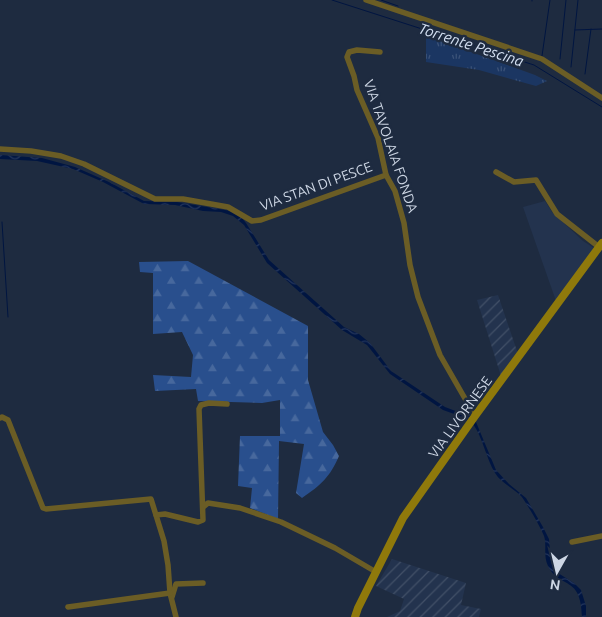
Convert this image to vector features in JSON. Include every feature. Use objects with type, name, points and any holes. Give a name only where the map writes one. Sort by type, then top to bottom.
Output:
[{"type":"main road","name":"VIA LIVORNESE","points":[[355,617],[404,518],[469,425],[601,245]]},
{"type":"street","points":[[366,0],[542,59],[602,98]]},
{"type":"street","name":"VIA TAVOLAIA FONDA","points":[[380,52],[357,50],[349,52],[347,57],[357,90],[378,138],[386,174],[395,191],[404,223],[410,265],[421,305],[440,355],[475,417]]},
{"type":"street","name":"VIA STAN DI PESCE","points":[[0,149],[31,151],[61,156],[102,172],[155,198],[183,199],[228,207],[252,221],[261,220],[386,174]]},
{"type":"street","points":[[496,172],[514,182],[536,180],[557,214],[601,245]]},
{"type":"street","points":[[156,515],[164,514],[200,522],[204,517],[199,409],[201,404],[228,404]]},
{"type":"street","points":[[0,418],[8,420],[43,508],[151,499],[167,557],[170,594],[176,617]]},
{"type":"street","points":[[203,506],[213,503],[240,508],[281,522],[342,552],[376,572]]},
{"type":"street","points":[[572,542],[602,536]]},
{"type":"street","points":[[172,601],[176,584],[203,583]]},
{"type":"street","points":[[68,607],[170,594]]},
{"type":"shaded area","points":[[545,201],[552,212],[583,241],[594,248],[556,301],[523,207]]},
{"type":"shaded area","points":[[498,295],[518,354],[501,376],[477,300]]},
{"type":"shaded area","points":[[392,559],[466,583],[461,605],[481,609],[479,617],[387,617],[400,611],[404,599],[376,586]]},
{"type":"green space","points":[[426,36],[547,81],[536,86],[479,70],[426,62]]},
{"type":"green space","points":[[188,261],[308,326],[308,380],[323,432],[339,456],[324,480],[302,498],[296,493],[304,444],[279,441],[278,519],[250,508],[252,488],[238,486],[240,436],[280,436],[280,400],[262,403],[198,401],[196,389],[155,391],[153,375],[191,377],[193,355],[182,332],[153,334],[153,273],[140,272],[139,262]]},
{"type":"water","points":[[0,155],[42,158],[75,167],[109,182],[144,201],[177,202],[231,211],[242,218],[269,260],[344,327],[359,334],[370,343],[391,371],[445,407],[469,416],[476,422],[496,470],[526,498],[543,527],[549,539],[551,563],[558,573],[581,590],[586,606],[586,617],[582,617],[581,603],[574,588],[558,578],[548,566],[545,539],[540,527],[521,496],[500,480],[495,473],[473,424],[468,419],[443,410],[390,374],[367,345],[342,330],[267,263],[244,225],[233,216],[221,212],[203,211],[175,205],[144,204],[103,182],[73,169],[37,161],[0,159]]},
{"type":"waterway","name":"Torrente Pescina","points":[[332,0],[534,65],[602,107]]},
{"type":"waterway","points":[[381,0],[398,6]]},
{"type":"waterway","points":[[542,56],[550,0]]},
{"type":"waterway","points":[[560,59],[566,0]]},
{"type":"waterway","points":[[571,67],[578,0]]},
{"type":"waterway","points":[[585,74],[591,29]]},
{"type":"waterway","points":[[575,30],[602,29]]},
{"type":"waterway","points":[[2,222],[8,317]]}]
